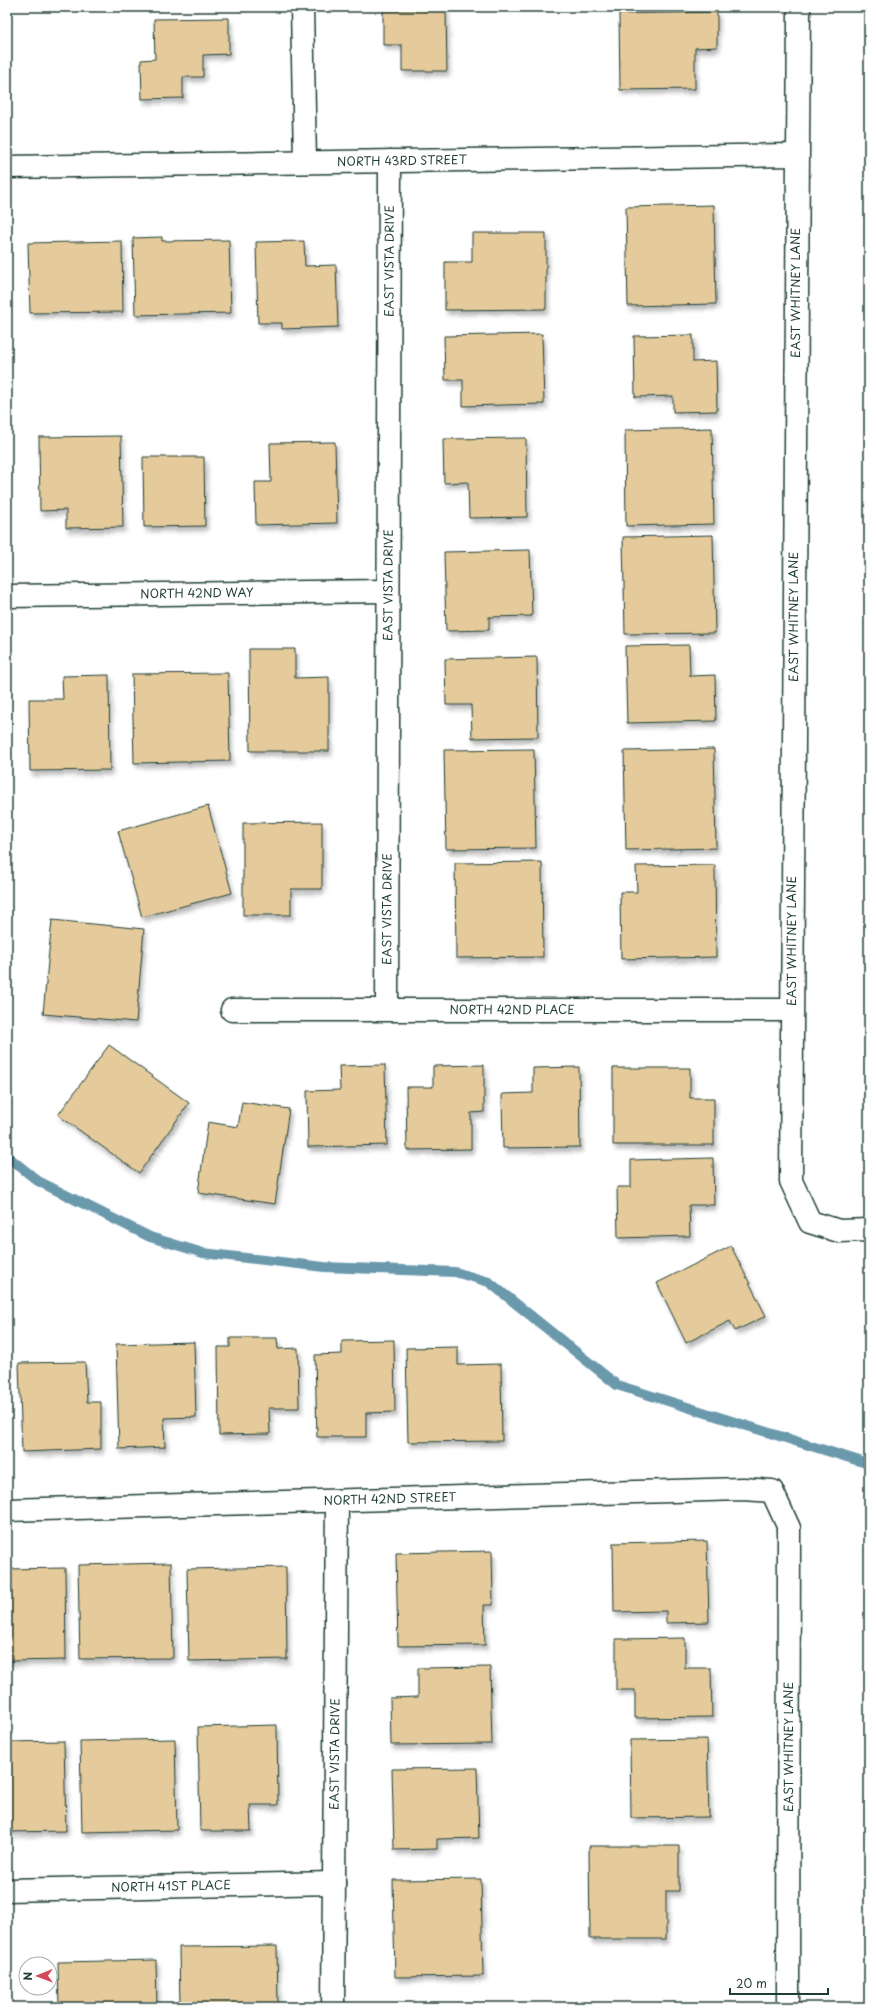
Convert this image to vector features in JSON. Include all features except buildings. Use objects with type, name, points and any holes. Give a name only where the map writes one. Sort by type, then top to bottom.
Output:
[{"type":"street","points":[[302,7],[305,162]]},
{"type":"street","name":"EAST WHITNEY LANE","points":[[799,7],[791,1181],[810,1222],[839,1230],[869,1230]]},
{"type":"street","name":"NORTH 43RD STREET","points":[[7,167],[797,155]]},
{"type":"street","name":"EAST VISTA DRIVE","points":[[387,1009],[387,591],[390,161]]},
{"type":"street","name":"NORTH 42ND WAY","points":[[7,596],[387,591]]},
{"type":"street","name":"NORTH 42ND PLACE","points":[[232,1010],[791,1010]]},
{"type":"street","name":"NORTH 42ND STREET","points":[[7,1510],[743,1489],[772,1491]]},
{"type":"street","name":"EAST WHITNEY LANE","points":[[772,1491],[789,1528],[788,2007]]},
{"type":"street","name":"EAST VISTA DRIVE","points":[[333,2007],[337,1501]]},
{"type":"street","name":"NORTH 41ST PLACE","points":[[7,1890],[334,1883]]},
{"type":"waterway","points":[[7,1156],[38,1181],[150,1237],[203,1253],[324,1267],[455,1272],[489,1282],[617,1385],[869,1464]]}]
